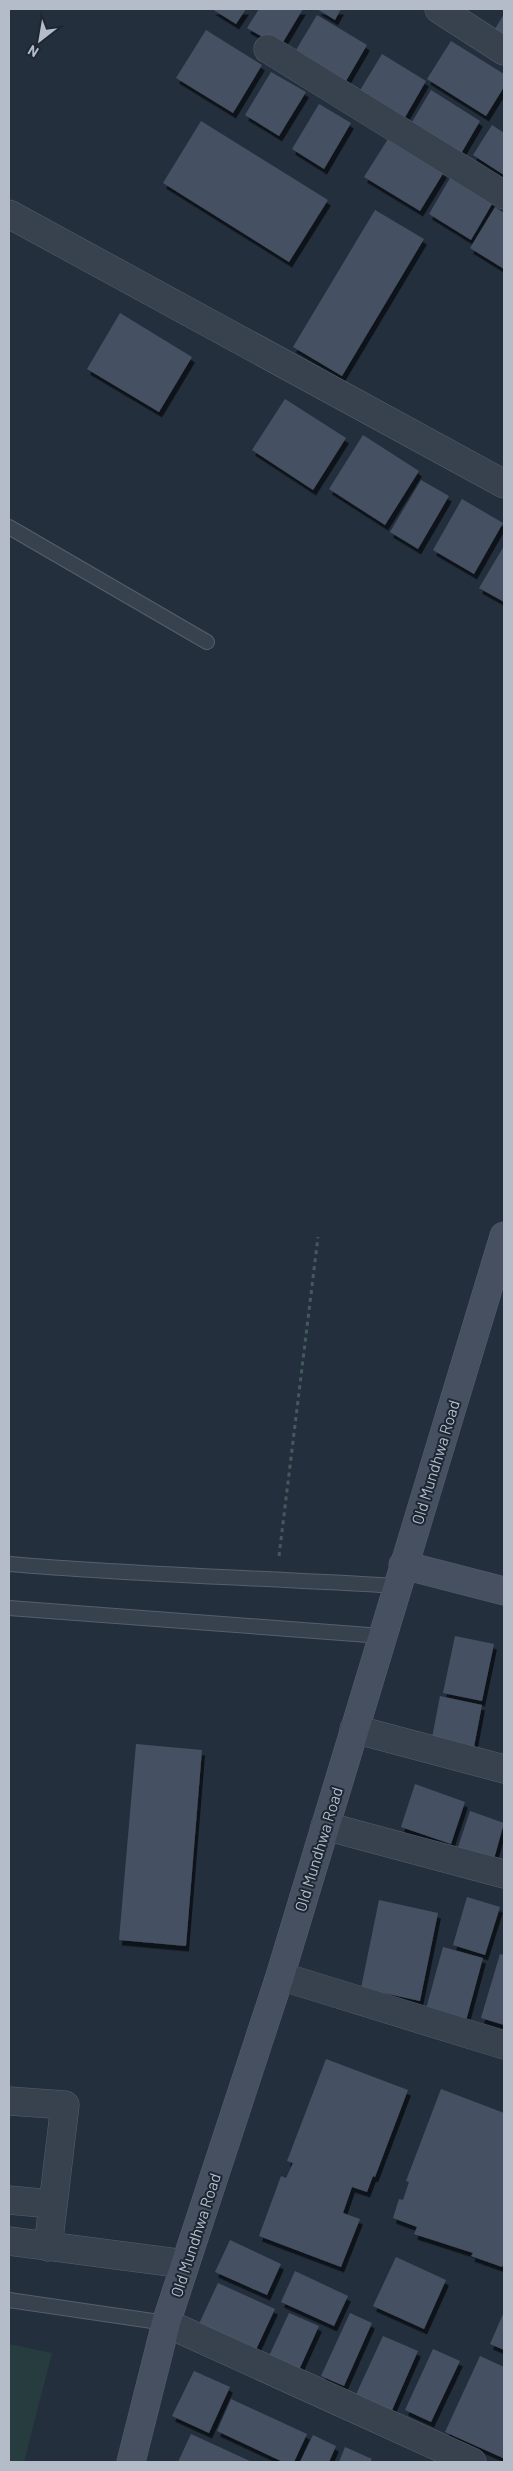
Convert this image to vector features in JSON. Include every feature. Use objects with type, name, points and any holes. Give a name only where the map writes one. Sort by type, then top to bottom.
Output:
[{"type":"street","points":[[439,9],[504,51]]},
{"type":"street","points":[[268,49],[504,195]]},
{"type":"street","points":[[9,214],[504,484]]},
{"type":"street","name":"Old Mundhwa Road","points":[[130,2462],[166,2323],[280,1976],[504,1236]]},
{"type":"street","points":[[400,1575],[504,1591]]},
{"type":"street","points":[[354,1729],[504,1769]]},
{"type":"street","points":[[325,1826],[504,1874]]},
{"type":"street","points":[[280,1976],[504,2045]]},
{"type":"street","points":[[9,2100],[65,2105],[48,2247]]},
{"type":"street","points":[[9,2200],[52,2204]]},
{"type":"street","points":[[9,2242],[185,2264]]},
{"type":"street","points":[[166,2323],[472,2462]]},
{"type":"lane","points":[[9,527],[207,642]]},
{"type":"lane","points":[[9,1564],[115,1573],[276,1579],[400,1575]]},
{"type":"lane","points":[[9,1608],[382,1636]]},
{"type":"lane","points":[[9,2300],[166,2323]]},
{"type":"path","points":[[276,1579],[318,1237]]},
{"type":"green space","points":[[9,2344],[52,2353],[24,2462],[9,2462]]},
{"type":"building","points":[[212,9],[246,9],[236,24]]},
{"type":"building","points":[[259,9],[303,9],[280,47],[247,28]]},
{"type":"building","points":[[317,9],[341,9],[335,20]]},
{"type":"building","points":[[504,14],[504,42],[492,34]]},
{"type":"building","points":[[317,15],[367,45],[346,81],[296,50]]},
{"type":"building","points":[[206,30],[262,65],[233,113],[176,78]]},
{"type":"building","points":[[451,41],[504,74],[504,87],[486,116],[427,79]]},
{"type":"building","points":[[382,54],[426,81],[404,119],[359,92]]},
{"type":"building","points":[[271,72],[306,92],[279,136],[245,115]]},
{"type":"building","points":[[431,90],[480,121],[459,157],[409,127]]},
{"type":"building","points":[[319,104],[351,123],[324,169],[292,149]]},
{"type":"building","points":[[201,121],[328,200],[289,262],[163,183]]},
{"type":"building","points":[[492,125],[504,133],[504,175],[473,155]]},
{"type":"building","points":[[388,139],[444,172],[420,211],[364,177]]},
{"type":"building","points":[[453,173],[495,199],[471,240],[429,214]]},
{"type":"building","points":[[495,207],[504,213],[504,269],[470,248]]},
{"type":"building","points":[[375,210],[424,239],[342,376],[293,347]]},
{"type":"building","points":[[120,313],[192,357],[159,412],[87,369]]},
{"type":"building","points":[[285,399],[346,438],[313,490],[252,450]]},
{"type":"building","points":[[363,435],[419,471],[385,525],[329,489]]},
{"type":"building","points":[[421,480],[449,496],[418,549],[390,532]]},
{"type":"building","points":[[462,499],[503,523],[474,574],[433,550]]},
{"type":"building","points":[[504,546],[504,602],[479,588]]},
{"type":"building","points":[[455,1636],[494,1644],[482,1701],[443,1693]]},
{"type":"building","points":[[440,1696],[482,1705],[474,1747],[432,1738]]},
{"type":"building","points":[[136,1744],[202,1750],[186,1946],[119,1940]]},
{"type":"building","points":[[415,1784],[465,1802],[451,1844],[401,1827]]},
{"type":"building","points":[[470,1811],[504,1823],[494,1859],[458,1847]]},
{"type":"building","points":[[467,1897],[500,1907],[485,1955],[453,1945]]},
{"type":"building","points":[[379,1900],[438,1913],[420,2001],[361,1988]]},
{"type":"building","points":[[443,1947],[483,1958],[464,2028],[424,2016]]},
{"type":"building","points":[[500,1954],[504,1955],[504,2025],[481,2018]]},
{"type":"building","points":[[326,2059],[408,2090],[375,2177],[373,2176],[367,2192],[352,2187],[343,2213],[360,2219],[341,2267],[259,2236],[281,2176],[286,2178],[293,2163],[287,2161]]},
{"type":"building","points":[[441,2089],[504,2113],[504,2263],[502,2267],[471,2256],[473,2253],[414,2234],[417,2227],[393,2218],[399,2199],[403,2200],[409,2182],[406,2181]]},
{"type":"building","points":[[230,2240],[281,2264],[267,2295],[215,2272]]},
{"type":"building","points":[[396,2257],[446,2280],[424,2329],[373,2306]]},
{"type":"building","points":[[295,2271],[348,2296],[334,2326],[281,2302]]},
{"type":"building","points":[[218,2283],[275,2309],[254,2354],[197,2328]]},
{"type":"building","points":[[504,2312],[504,2350],[490,2344]]},
{"type":"building","points":[[289,2313],[319,2326],[299,2370],[269,2356]]},
{"type":"building","points":[[350,2313],[372,2323],[344,2386],[321,2376]]},
{"type":"building","points":[[383,2336],[418,2351],[389,2417],[353,2401]]},
{"type":"building","points":[[433,2349],[460,2361],[431,2422],[405,2410]]},
{"type":"building","points":[[480,2356],[504,2367],[503,2458],[445,2432]]},
{"type":"building","points":[[194,2371],[230,2387],[209,2433],[172,2416]]},
{"type":"building","points":[[231,2399],[307,2434],[294,2462],[283,2462],[217,2431]]},
{"type":"building","points":[[191,2434],[252,2462],[178,2462]]},
{"type":"building","points":[[313,2435],[336,2446],[329,2462],[300,2462]]},
{"type":"building","points":[[345,2447],[372,2459],[370,2462],[339,2462]]}]
